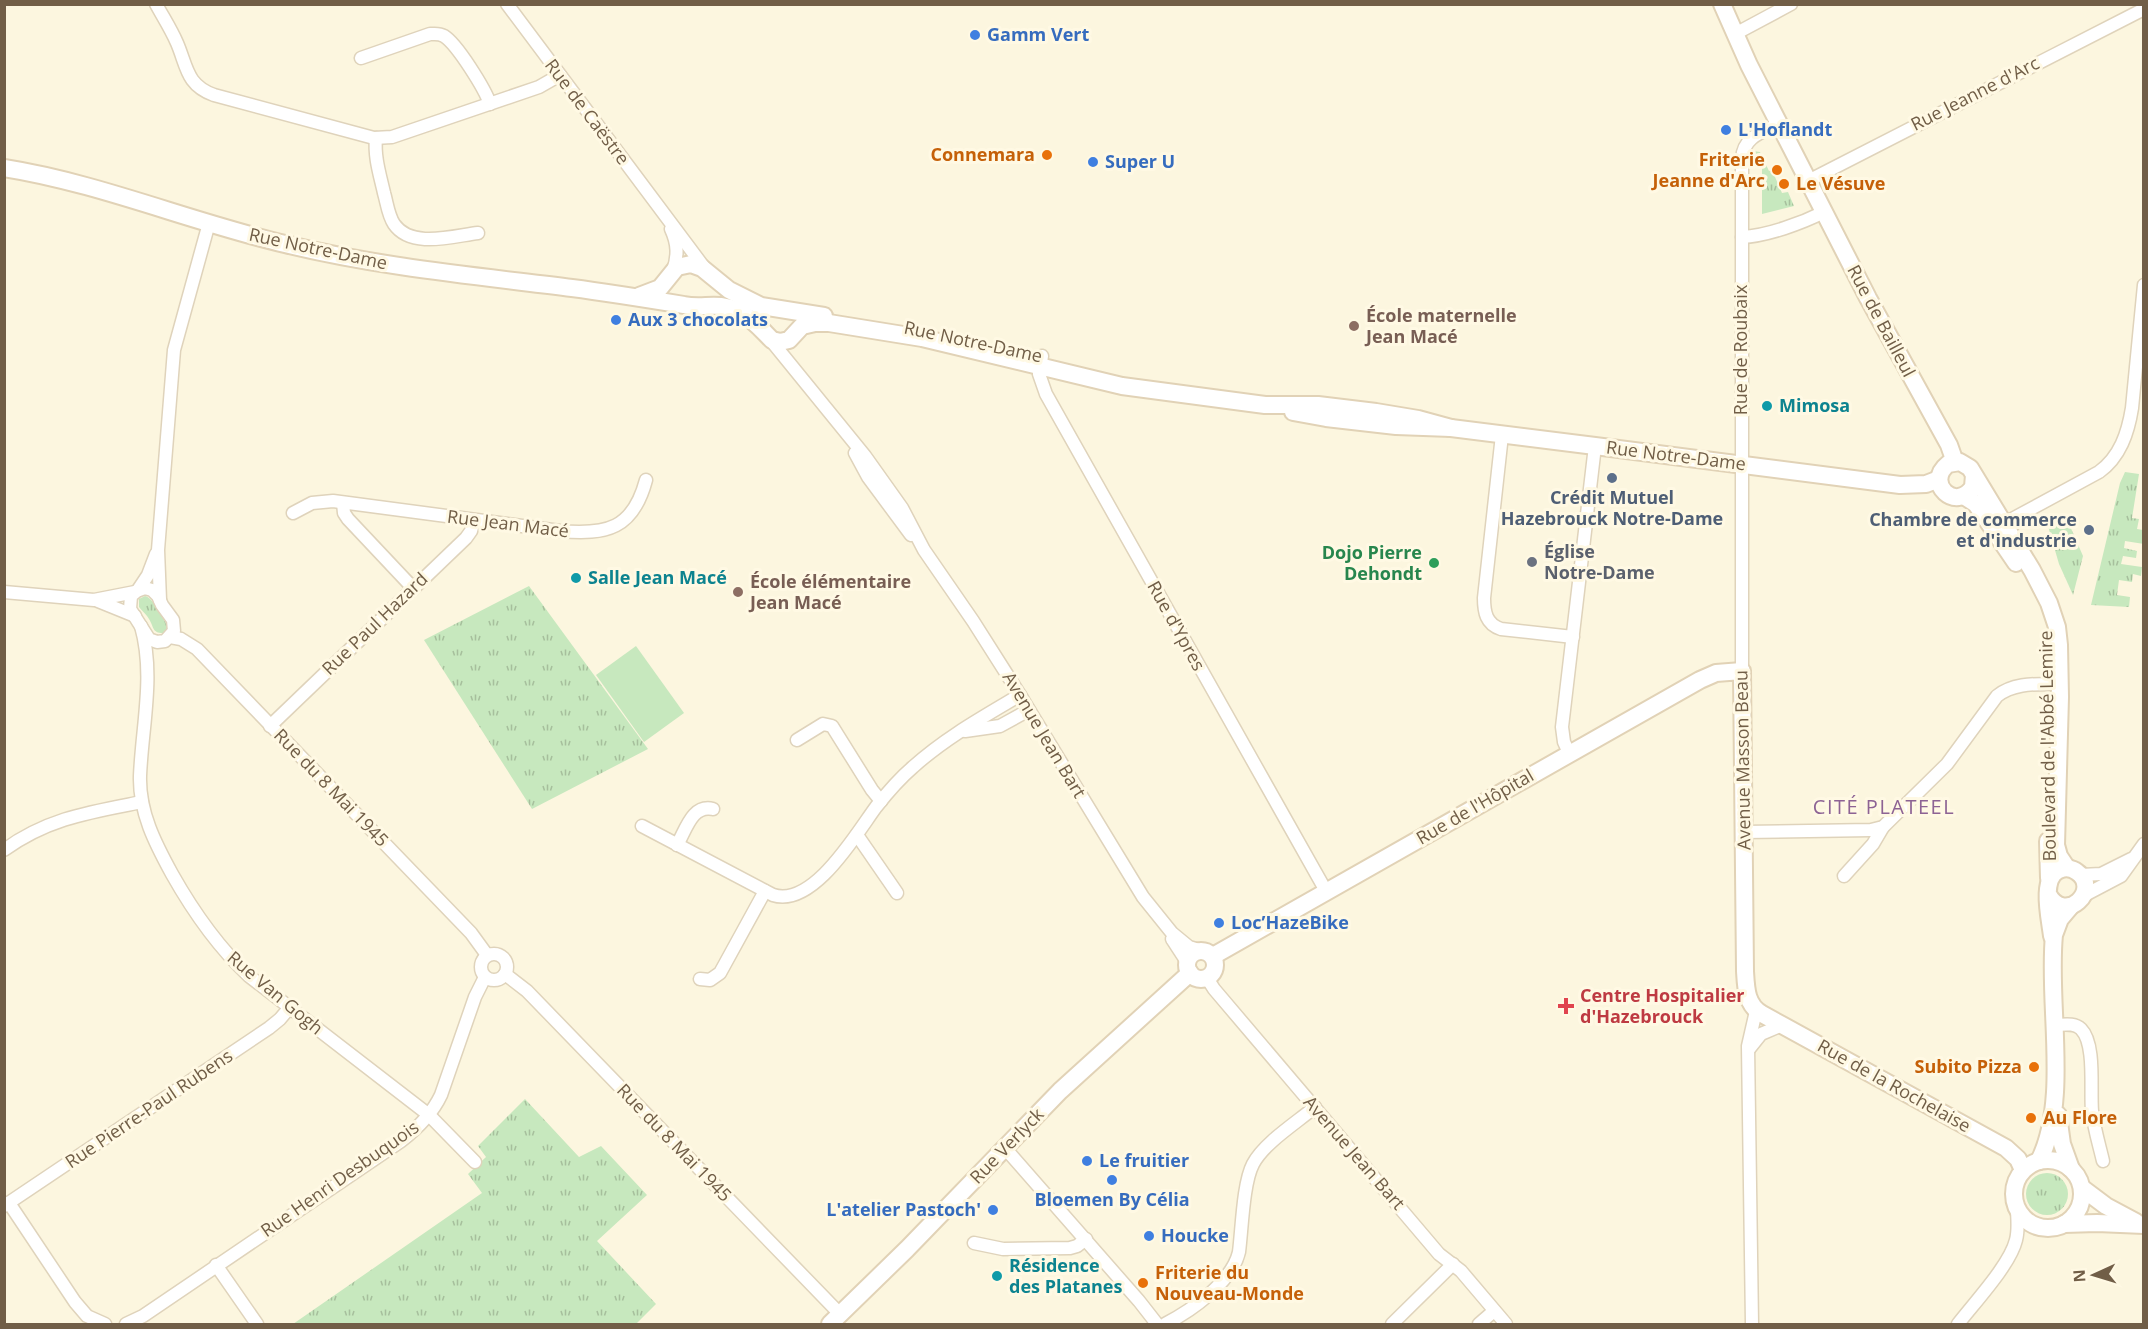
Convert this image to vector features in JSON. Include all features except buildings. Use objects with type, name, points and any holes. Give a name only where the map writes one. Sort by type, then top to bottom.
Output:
[{"type":"main road","points":[[1722,4],[1735,34]]},
{"type":"main road","name":"Rue de Bailleul","points":[[1735,34],[1868,298],[1949,445],[1955,462]]},
{"type":"main road","name":"Rue Notre-Dame","points":[[4,168],[50,177],[285,244],[367,261],[638,296],[689,306],[711,304],[731,308],[751,319],[772,340],[779,342],[786,341],[802,326],[840,324],[1041,361]]},
{"type":"main road","name":"Rue Notre-Dame","points":[[638,296],[657,290],[683,264],[691,264],[702,268],[724,287],[766,308],[935,331],[1041,361],[1112,385],[1265,405],[1326,418],[1396,426],[1451,428],[1900,485],[1927,492],[1942,486]]},
{"type":"main road","points":[[671,274],[669,292],[679,304]]},
{"type":"main road","points":[[785,310],[794,317],[796,325],[793,335]]},
{"type":"main road","points":[[1955,462],[1967,465],[1974,475],[1973,487],[1964,496],[1956,497],[1942,486],[1944,467],[1955,462]]},
{"type":"main road","name":"Boulevard de l'Abbé Lemire","points":[[1974,475],[2047,598],[2057,627],[2060,687],[2056,845],[2059,856],[2074,872]]},
{"type":"main road","name":"Boulevard de l'Abbé Lemire","points":[[1964,496],[1976,504],[2040,601],[2049,634],[2047,848],[2053,946],[2055,1090],[2061,1138],[2071,1169]]},
{"type":"main road","name":"Rue de l'Hôpital","points":[[1197,960],[1326,891],[1705,678],[1722,672],[1742,671]]},
{"type":"main road","name":"Avenue Masson Beau","points":[[1742,671],[1746,986],[1749,999],[1756,1011]]},
{"type":"main road","points":[[2057,871],[2074,872],[2085,885],[2077,901],[2057,904],[2049,886],[2057,871]]},
{"type":"main road","name":"Boulevard de l'Abbé Lemire","points":[[2053,946],[2056,927],[2062,916],[2077,901]]},
{"type":"main road","points":[[1197,960],[1215,968],[1207,978],[1199,979],[1197,960]]},
{"type":"main road","name":"Rue Verlyck","points":[[835,1319],[914,1243],[1065,1086],[1197,960]]},
{"type":"main road","name":"Rue de la Rochelaise","points":[[1756,1011],[2001,1145],[2013,1153],[2023,1170]]},
{"type":"main road","name":"Boulevard de l'Abbé Lemire","points":[[2039,1161],[2051,1129],[2055,1090]]},
{"type":"main road","points":[[2064,1224],[2078,1211],[2082,1200],[2082,1188],[2078,1178],[2071,1169],[2058,1161],[2039,1161],[2023,1170],[2014,1188],[2016,1208],[2034,1226],[2052,1228],[2064,1224],[2089,1222],[2143,1224]]},
{"type":"main road","points":[[2082,1188],[2113,1210],[2143,1224]]},
{"type":"street","points":[[156,4],[177,43],[183,62],[200,88],[214,95],[376,138],[392,137],[490,104],[539,87],[560,75]]},
{"type":"street","name":"Rue de Caëstre","points":[[507,4],[708,273]]},
{"type":"street","points":[[1735,34],[1791,4]]},
{"type":"street","name":"Rue Jeanne d'Arc","points":[[1808,181],[2144,9]]},
{"type":"street","points":[[361,58],[430,34],[442,35],[448,39],[481,84],[490,104]]},
{"type":"street","name":"Rue de Roubaix","points":[[1740,464],[1743,150],[1751,137],[1779,124]]},
{"type":"street","points":[[376,138],[375,155],[389,214],[400,230],[410,236],[424,238],[478,233]]},
{"type":"street","points":[[1742,237],[1802,222],[1824,212]]},
{"type":"street","name":"Rue de Caëstre","points":[[667,220],[677,246],[676,262],[671,274]]},
{"type":"street","points":[[160,600],[158,550],[175,341],[209,223]]},
{"type":"street","points":[[2003,524],[2098,472],[2108,465],[2120,449],[2129,427],[2132,408],[2144,285]]},
{"type":"street","name":"Avenue Jean Bart","points":[[767,335],[865,456],[902,508],[924,550],[978,628],[1137,888],[1162,922],[1197,960]]},
{"type":"street","points":[[789,361],[788,351],[793,335]]},
{"type":"street","name":"Rue d'Ypres","points":[[1041,361],[1040,382],[1046,394],[1326,891]]},
{"type":"street","points":[[1502,435],[1484,598],[1485,614],[1492,625],[1501,629],[1573,637]]},
{"type":"street","points":[[1569,753],[1564,742],[1562,727],[1595,446]]},
{"type":"street","name":"Avenue Masson Beau","points":[[1740,464],[1742,671]]},
{"type":"street","name":"Rue Jean Macé","points":[[293,513],[312,503],[344,503],[588,533],[619,524],[634,511],[646,480]]},
{"type":"street","points":[[344,503],[343,509],[348,519],[413,588]]},
{"type":"street","name":"Rue Paul Hazard","points":[[270,726],[466,538],[474,520]]},
{"type":"street","points":[[136,591],[148,575],[158,550]]},
{"type":"street","points":[[4,592],[94,600],[145,588],[152,590],[160,600]]},
{"type":"street","name":"Rue Van Gogh","points":[[136,591],[129,604],[145,642],[148,670],[140,778],[142,802],[154,841],[200,921],[233,960],[429,1115],[475,1162]]},
{"type":"street","name":"Rue du 8 Mai 1945","points":[[94,600],[138,621],[149,639],[154,641],[181,639],[197,649]]},
{"type":"street","name":"Rue du 8 Mai 1945","points":[[160,600],[172,618],[186,631],[197,649],[471,933],[487,956]]},
{"type":"street","points":[[166,639],[174,628],[172,618]]},
{"type":"street","name":"Rue Van Gogh","points":[[148,670],[154,651],[166,639]]},
{"type":"street","points":[[1844,876],[1873,844],[1883,827],[1947,764],[1997,696],[2020,686],[2050,684]]},
{"type":"street","points":[[642,826],[765,891],[779,897],[798,893],[832,866],[881,801],[911,768],[929,753],[1020,695]]},
{"type":"street","points":[[961,732],[1000,726],[1029,710]]},
{"type":"street","points":[[796,740],[823,724],[832,726],[881,801]]},
{"type":"street","points":[[4,850],[33,831],[63,819],[142,802]]},
{"type":"street","points":[[677,845],[696,811],[705,808],[713,809]]},
{"type":"street","points":[[1744,832],[1871,830],[1883,827]]},
{"type":"street","points":[[857,835],[897,893]]},
{"type":"street","points":[[2077,901],[2117,879],[2127,870],[2144,844]]},
{"type":"street","points":[[2074,872],[2097,875],[2109,872],[2135,857]]},
{"type":"street","points":[[700,979],[710,980],[720,973],[765,891]]},
{"type":"street","points":[[498,954],[507,966],[505,974],[497,980],[485,977],[480,966],[487,956],[498,954]]},
{"type":"street","name":"Rue du 8 Mai 1945","points":[[505,974],[527,991],[835,1319]]},
{"type":"street","name":"Rue Henri Desbuquois","points":[[126,1324],[143,1316],[401,1141],[429,1115],[444,1087],[474,997],[485,977]]},
{"type":"street","name":"Avenue Jean Bart","points":[[1207,978],[1439,1254],[1461,1271],[1506,1324]]},
{"type":"street","name":"Rue Pierre-Paul Rubens","points":[[7,1204],[269,1028],[290,1007]]},
{"type":"street","points":[[1752,1324],[1748,1053],[1756,1011]]},
{"type":"street","points":[[1748,1053],[1758,1037],[1782,1025]]},
{"type":"street","points":[[2054,1025],[2076,1025],[2086,1038],[2092,1109],[2103,1161]]},
{"type":"street","points":[[1165,1324],[1188,1309],[1229,1274],[1239,1252],[1248,1180],[1254,1161],[1315,1107]]},
{"type":"street","points":[[1004,1147],[1139,1300],[1157,1324]]},
{"type":"street","points":[[7,1204],[75,1302],[87,1316],[105,1324]]},
{"type":"street","points":[[1958,1324],[1997,1273],[2014,1246],[2017,1233],[2016,1208]]},
{"type":"street","points":[[974,1243],[1003,1249],[1070,1248],[1086,1239]]},
{"type":"street","points":[[1392,1324],[1453,1264]]},
{"type":"street","points":[[216,1265],[257,1324]]},
{"type":"street","points":[[1479,1324],[1494,1311]]},
{"type":"green space","points":[[1753,151],[1760,152],[1769,171],[1772,170],[1782,193],[1788,192],[1794,206],[1762,214],[1762,162],[1752,155]]},
{"type":"green space","points":[[2125,472],[2139,474],[2132,518],[2139,519],[2137,529],[2143,530],[2144,544],[2125,541],[2124,548],[2137,551],[2136,558],[2123,556],[2121,564],[2142,567],[2141,576],[2133,574],[2132,582],[2119,580],[2117,595],[2130,597],[2129,607],[2091,605],[2120,483]]},
{"type":"green space","points":[[2066,517],[2083,556],[2073,595],[2059,564],[2048,526]]},
{"type":"green space","points":[[529,586],[648,749],[532,809],[424,640]]},
{"type":"green space","points":[[145,596],[155,605],[165,620],[167,629],[163,633],[155,631],[139,607],[139,599]]},
{"type":"green space","points":[[636,646],[684,713],[644,742],[596,675]]},
{"type":"green space","points":[[525,1099],[579,1157],[601,1146],[647,1195],[597,1241],[656,1304],[636,1324],[293,1324],[482,1193],[468,1174],[486,1157],[478,1146]]},
{"type":"green space","points":[[2047,1173],[2062,1179],[2068,1194],[2062,1209],[2047,1215],[2032,1209],[2026,1194],[2032,1179]]},
{"type":"place","name":"Gamm Vert","points":[[975,35]]},
{"type":"place","name":"L'Hoflandt","points":[[1726,130]]},
{"type":"place","name":"Connemara","points":[[1047,155]]},
{"type":"place","name":"Super U","points":[[1093,162]]},
{"type":"place","name":"Friterie Jeanne d'Arc","points":[[1777,170]]},
{"type":"place","name":"Le Vésuve","points":[[1784,184]]},
{"type":"place","name":"Aux 3 chocolats","points":[[616,320]]},
{"type":"place","name":"École maternelle Jean Macé","points":[[1354,326]]},
{"type":"place","name":"Mimosa","points":[[1767,406]]},
{"type":"place","name":"Crédit Mutuel Hazebrouck Notre-Dame","points":[[1612,478]]},
{"type":"place","name":"Chambre de commerce et d'industrie","points":[[2089,530]]},
{"type":"place","name":"Église Notre-Dame","points":[[1532,562]]},
{"type":"place","name":"Dojo Pierre Dehondt","points":[[1434,563]]},
{"type":"place","name":"Salle Jean Macé","points":[[576,578]]},
{"type":"place","name":"École élémentaire Jean Macé","points":[[738,592]]},
{"type":"place","name":"Loc’HazeBike","points":[[1219,923]]},
{"type":"place","name":"Centre Hospitalier d'Hazebrouck","points":[[1566,1006]]},
{"type":"place","name":"Subito Pizza","points":[[2034,1067]]},
{"type":"place","name":"Au Flore","points":[[2031,1118]]},
{"type":"place","name":"Le fruitier","points":[[1087,1161]]},
{"type":"place","name":"Bloemen By Célia","points":[[1112,1180]]},
{"type":"place","name":"L'atelier Pastoch'","points":[[993,1210]]},
{"type":"place","name":"Houcke","points":[[1149,1236]]},
{"type":"place","name":"Résidence des Platanes","points":[[997,1276]]},
{"type":"place","name":"Friterie du Nouveau-Monde","points":[[1143,1283]]},
{"type":"district","name":"CITÉ PLATEEL","points":[[1884,807]]}]
